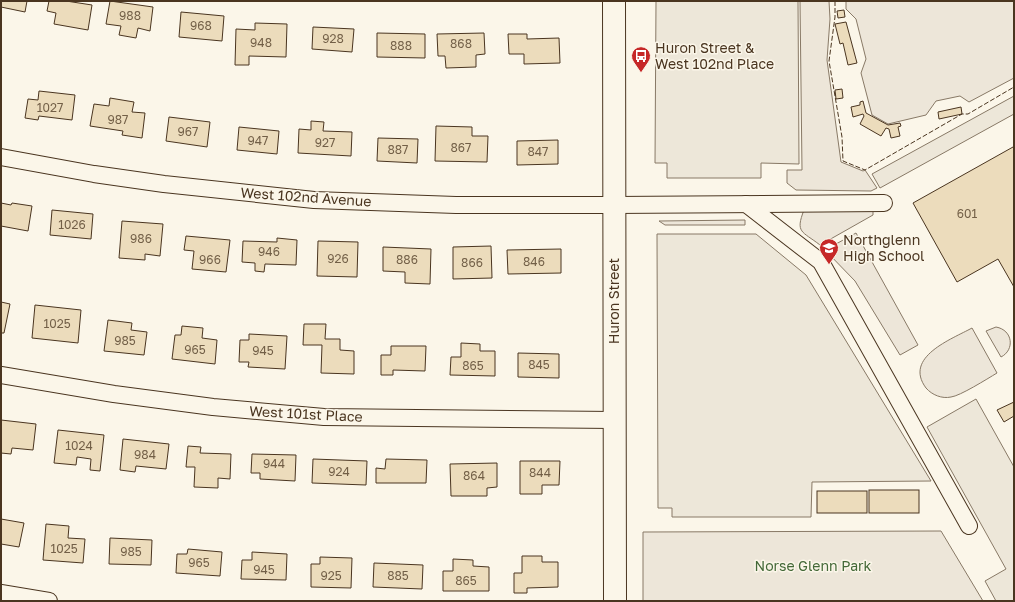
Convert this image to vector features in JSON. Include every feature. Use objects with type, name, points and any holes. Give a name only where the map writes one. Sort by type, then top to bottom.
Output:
[{"type":"main road","name":"Huron Street","points":[[614,1],[615,601]]},
{"type":"street","name":"West 102nd Avenue","points":[[1,157],[87,173],[164,184],[314,200],[456,205],[884,202]]},
{"type":"street","points":[[746,204],[821,262],[969,526]]},
{"type":"street","name":"West 101st Place","points":[[1,375],[114,394],[213,407],[324,417],[614,420]]},
{"type":"street","points":[[1,593],[49,601]]},
{"type":"green space","points":[[800,1],[829,1],[830,19],[827,60],[841,162],[863,171],[865,170],[877,188],[871,191],[796,190],[787,183],[787,170],[802,170]]},
{"type":"green space","points":[[846,1],[1014,1],[1014,78],[969,102],[960,96],[936,101],[926,115],[888,124],[872,115],[861,73],[866,59],[856,19],[846,9]]},
{"type":"green space","points":[[804,210],[873,211],[873,215],[820,245],[805,234],[800,227]]},
{"type":"green space","points":[[745,220],[745,225],[665,225],[659,221]]},
{"type":"green space","points":[[856,233],[918,345],[900,355],[855,281],[825,250]]},
{"type":"green space","points":[[996,327],[1006,332],[1010,340],[1009,350],[1001,357],[986,331]]},
{"type":"green space","points":[[972,328],[997,373],[974,387],[955,396],[941,397],[934,394],[926,388],[921,377],[921,367],[925,358],[933,350]]},
{"type":"green space","name":"Norse Glenn Park","points":[[941,531],[983,601],[643,601],[643,532]]},
{"type":"shaded area","points":[[656,1],[798,1],[799,164],[761,163],[761,178],[667,178],[667,163],[655,163]]},
{"type":"shaded area","points":[[1014,96],[1014,114],[880,188],[872,174]]},
{"type":"shaded area","points":[[657,234],[756,234],[806,275],[931,481],[812,482],[811,517],[672,517],[672,508],[658,508]]},
{"type":"shaded area","points":[[976,399],[1014,467],[1014,601],[996,601],[985,581],[1006,569],[927,427]]},
{"type":"building","points":[[1,1],[27,1],[25,12],[1,7]]},
{"type":"building","points":[[49,1],[66,1],[92,5],[88,30],[54,24],[56,13],[47,11]]},
{"type":"building","points":[[110,1],[153,7],[150,31],[138,28],[136,38],[119,35],[121,26],[106,24]]},
{"type":"building","points":[[844,10],[845,17],[838,18],[837,11]]},
{"type":"building","points":[[181,12],[224,16],[222,41],[179,37]]},
{"type":"building","points":[[846,22],[857,63],[848,65],[843,43],[840,44],[835,24]]},
{"type":"building","points":[[255,23],[287,24],[286,57],[249,56],[249,65],[235,65],[236,29],[255,30]]},
{"type":"building","points":[[313,27],[354,29],[352,52],[312,49]]},
{"type":"building","points":[[377,33],[425,34],[425,58],[377,57]]},
{"type":"building","points":[[484,33],[485,54],[476,55],[476,67],[446,68],[445,56],[438,56],[437,34]]},
{"type":"building","points":[[508,34],[527,34],[527,39],[559,38],[560,63],[524,64],[524,54],[509,54]]},
{"type":"building","points":[[842,89],[843,98],[836,99],[835,90]]},
{"type":"building","points":[[39,91],[75,95],[72,120],[39,116],[38,120],[25,118],[28,99],[38,100]]},
{"type":"building","points":[[110,98],[134,102],[132,112],[145,113],[142,138],[122,135],[123,131],[90,126],[94,104],[109,106]]},
{"type":"building","points":[[863,101],[866,113],[888,125],[900,123],[901,126],[898,127],[900,136],[891,138],[889,129],[886,128],[881,136],[860,124],[864,116],[863,114],[853,117],[851,107],[860,105],[860,102]]},
{"type":"building","points":[[961,107],[962,114],[939,119],[938,112]]},
{"type":"building","points":[[169,117],[210,122],[207,147],[166,141]]},
{"type":"building","points":[[311,121],[324,122],[323,131],[352,132],[351,156],[298,153],[299,129],[311,130]]},
{"type":"building","points":[[436,126],[472,127],[472,136],[488,136],[487,162],[435,161]]},
{"type":"building","points":[[239,127],[279,131],[277,154],[237,150]]},
{"type":"building","points":[[378,138],[418,139],[417,163],[377,161]]},
{"type":"building","points":[[558,140],[558,164],[517,165],[517,141]]},
{"type":"building","points":[[1013,147],[1014,287],[998,259],[957,282],[913,203]]},
{"type":"building","points":[[1,203],[32,206],[28,231],[1,226]]},
{"type":"building","points":[[52,210],[93,214],[91,239],[50,235]]},
{"type":"building","points":[[122,221],[163,224],[160,256],[145,254],[145,260],[119,258]]},
{"type":"building","points":[[186,236],[230,240],[226,272],[192,269],[194,251],[184,250]]},
{"type":"building","points":[[277,238],[297,240],[296,265],[265,264],[264,272],[255,271],[255,263],[242,262],[243,241],[277,242]]},
{"type":"building","points":[[318,241],[358,242],[357,277],[317,276]]},
{"type":"building","points":[[491,246],[492,278],[453,279],[453,247]]},
{"type":"building","points":[[383,247],[431,249],[430,284],[405,283],[405,272],[383,271]]},
{"type":"building","points":[[561,249],[561,273],[508,274],[507,250]]},
{"type":"building","points":[[1,302],[10,304],[4,333],[1,333]]},
{"type":"building","points":[[35,305],[81,310],[78,343],[32,338]]},
{"type":"building","points":[[108,320],[132,323],[131,330],[147,332],[144,355],[104,351]]},
{"type":"building","points":[[304,324],[326,324],[325,339],[340,339],[340,350],[354,351],[354,374],[321,373],[322,345],[303,345]]},
{"type":"building","points":[[182,326],[203,328],[202,338],[217,340],[215,364],[172,359],[175,335],[181,335]]},
{"type":"building","points":[[249,334],[287,336],[285,369],[248,367],[249,362],[239,362],[240,340],[249,340]]},
{"type":"building","points":[[461,343],[480,344],[480,351],[495,351],[495,376],[450,375],[451,357],[461,357]]},
{"type":"building","points":[[391,346],[426,346],[425,371],[393,370],[393,375],[381,375],[381,355],[391,355]]},
{"type":"building","points":[[518,353],[559,354],[559,378],[518,377]]},
{"type":"building","points":[[1014,402],[1014,416],[1004,422],[997,410]]},
{"type":"building","points":[[1,420],[36,424],[33,450],[12,448],[11,454],[1,453]]},
{"type":"building","points":[[58,430],[104,435],[100,471],[90,470],[91,459],[77,457],[76,465],[54,463]]},
{"type":"building","points":[[123,439],[169,444],[166,469],[136,466],[135,472],[120,470]]},
{"type":"building","points":[[188,446],[201,447],[200,453],[231,454],[230,479],[218,478],[218,488],[194,487],[195,467],[186,467]]},
{"type":"building","points":[[252,454],[296,455],[295,481],[260,479],[260,473],[251,473]]},
{"type":"building","points":[[313,459],[367,461],[366,485],[312,483]]},
{"type":"building","points":[[386,459],[427,460],[426,483],[376,483],[376,468],[385,469]]},
{"type":"building","points":[[520,461],[560,461],[559,485],[542,485],[542,494],[520,494]]},
{"type":"building","points":[[497,463],[497,487],[487,488],[487,496],[451,496],[450,464]]},
{"type":"building","points":[[869,490],[919,490],[919,513],[869,513]]},
{"type":"building","points":[[817,491],[867,491],[867,513],[817,513]]},
{"type":"building","points":[[1,519],[24,523],[19,547],[1,544]]},
{"type":"building","points":[[46,524],[69,526],[68,538],[85,539],[83,563],[43,560]]},
{"type":"building","points":[[110,538],[152,540],[151,565],[109,564]]},
{"type":"building","points":[[188,549],[222,552],[220,576],[176,573],[177,554],[187,554]]},
{"type":"building","points":[[252,552],[287,554],[286,580],[241,579],[242,560],[252,560]]},
{"type":"building","points":[[522,556],[542,556],[542,562],[558,562],[558,587],[527,588],[527,593],[514,593],[514,573],[522,573]]},
{"type":"building","points":[[320,557],[352,558],[351,588],[311,587],[311,564],[320,564]]},
{"type":"building","points":[[453,559],[473,560],[473,566],[489,567],[489,591],[443,591],[443,571],[453,571]]},
{"type":"building","points":[[374,563],[423,565],[422,589],[373,587]]},
{"type":"fence","points":[[835,1],[835,17],[829,61],[842,137],[843,161],[865,170],[962,114],[968,114],[1014,87]]},
{"type":"place","name":"Huron Street & West 102nd Place","points":[[641,73]]},
{"type":"place","name":"Northglenn High School","points":[[829,265]]}]
